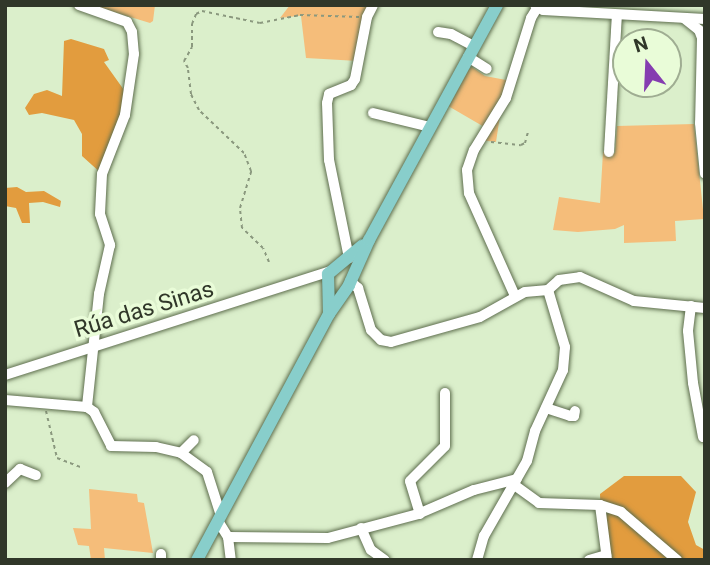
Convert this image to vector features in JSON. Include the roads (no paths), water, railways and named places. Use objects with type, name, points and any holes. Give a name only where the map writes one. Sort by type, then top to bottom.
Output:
[{"type":"main road","points":[[197,560],[497,5]]},
{"type":"main road","points":[[330,314],[329,287],[334,270],[369,240]]},
{"type":"main road","points":[[334,270],[347,272],[348,283]]},
{"type":"main road","points":[[329,287],[337,292],[348,283]]},
{"type":"street","points":[[79,5],[127,22],[132,32],[134,54],[125,115],[102,174],[100,214],[110,245],[99,294],[87,407]]},
{"type":"street","points":[[349,258],[328,160],[327,103],[329,94],[351,85],[355,79],[367,18],[373,5]]},
{"type":"street","points":[[516,296],[469,193],[467,170],[480,140],[506,98],[536,6],[617,15],[684,18],[703,27],[700,123],[705,174]]},
{"type":"street","points":[[610,152],[617,15]]},
{"type":"street","points":[[438,32],[451,34],[487,69]]},
{"type":"street","points":[[373,113],[430,127]]},
{"type":"street","name":"Rúa das Sinas","points":[[5,374],[334,270]]},
{"type":"street","points":[[348,283],[358,288],[371,330],[381,340],[391,342],[480,317],[516,296],[532,290],[548,290],[559,279],[580,277],[627,299],[705,308]]},
{"type":"street","name":"Rúa das Sinas","points":[[295,283],[329,287]]},
{"type":"street","points":[[477,560],[484,536],[527,461],[535,430],[559,382],[565,356],[548,290]]},
{"type":"street","points":[[691,306],[688,331],[693,383],[703,437]]},
{"type":"street","points":[[420,513],[410,481],[445,446],[445,393]]},
{"type":"street","points":[[5,400],[87,407],[94,412],[111,446],[156,447],[181,453],[207,472],[219,519],[228,537],[231,560]]},
{"type":"street","points":[[546,408],[570,416],[574,416],[575,411]]},
{"type":"street","points":[[181,453],[194,440]]},
{"type":"street","points":[[5,483],[20,469],[36,475]]},
{"type":"street","points":[[228,537],[328,538],[420,513],[474,490],[515,482]]},
{"type":"street","points":[[515,482],[539,503],[600,505],[621,512],[677,560]]},
{"type":"street","points":[[589,560],[606,557],[600,505]]},
{"type":"street","points":[[361,528],[371,550],[385,560]]}]
